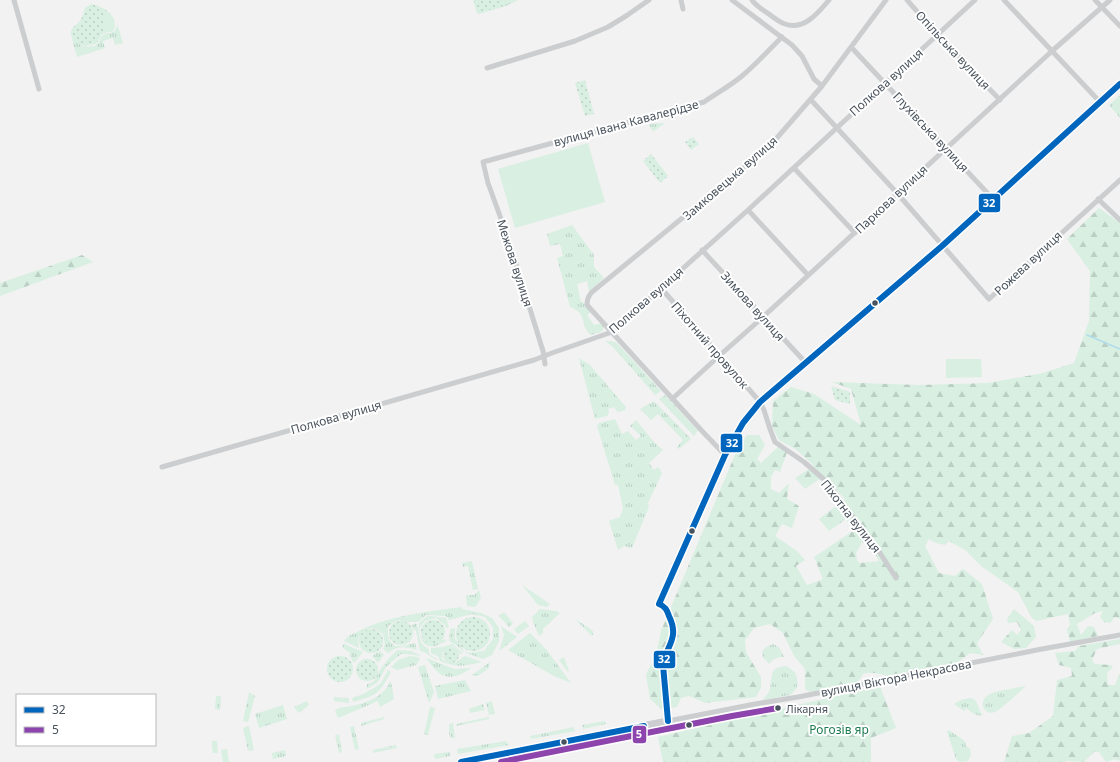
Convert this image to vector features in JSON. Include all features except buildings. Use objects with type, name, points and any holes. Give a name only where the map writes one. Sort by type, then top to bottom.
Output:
[{"type":"main road","points":[[668,721],[663,662],[671,643],[674,630],[673,622],[663,605],[659,604],[725,455],[743,423],[760,402],[942,246],[1120,84]]},
{"type":"main road","name":"вулиця Віктора Некрасова","points":[[460,762],[564,740],[668,721]]},
{"type":"street","points":[[14,0],[39,89]]},
{"type":"street","points":[[486,68],[575,41],[608,27],[649,0]]},
{"type":"street","points":[[681,0],[683,9]]},
{"type":"street","points":[[732,0],[792,45],[802,56],[814,79],[822,86]]},
{"type":"street","points":[[746,11],[752,1],[778,21],[792,25],[800,24],[816,16],[828,0]]},
{"type":"street","name":"Замковецька вулиця","points":[[612,332],[587,305],[588,296],[769,147],[811,100],[886,0]]},
{"type":"street","name":"Опільська вулиця","points":[[907,0],[1000,100]]},
{"type":"street","name":"Полкова вулиця","points":[[162,467],[534,360],[612,332],[794,168],[836,127],[886,83],[975,0]]},
{"type":"street","points":[[1004,0],[1100,102]]},
{"type":"street","points":[[1095,0],[1120,26]]},
{"type":"street","name":"Паркова вулиця","points":[[672,399],[1052,51],[1110,0]]},
{"type":"street","name":"вулиця Івана Кавалерідзе","points":[[483,162],[704,102],[743,75],[782,37]]},
{"type":"street","name":"Глухівська вулиця","points":[[851,46],[993,199]]},
{"type":"street","points":[[811,100],[897,194],[942,246]]},
{"type":"street","name":"Межова вулиця","points":[[483,162],[488,183],[508,238],[544,356],[545,364]]},
{"type":"street","points":[[794,168],[855,233]]},
{"type":"street","name":"Рожева вулиця","points":[[942,246],[989,299],[1120,180]]},
{"type":"street","points":[[1098,199],[1120,220]]},
{"type":"street","points":[[748,210],[808,275]]},
{"type":"street","name":"Зимова вулиця","points":[[702,250],[805,362]]},
{"type":"street","name":"Піхотний провулок","points":[[660,288],[760,402]]},
{"type":"street","points":[[612,332],[725,455]]},
{"type":"street","name":"Піхотна вулиця","points":[[760,402],[775,442],[804,462],[827,482],[880,553],[896,578]]},
{"type":"street","name":"вулиця Віктора Некрасова","points":[[668,721],[1120,635]]},
{"type":"green space","points":[[473,0],[518,0],[506,6],[479,14],[477,13]]},
{"type":"green space","points":[[474,0],[501,0],[504,6],[478,13]]},
{"type":"green space","points":[[91,4],[101,7],[110,13],[105,17],[104,27],[108,32],[102,34],[95,44],[83,45],[79,44],[73,39],[71,32],[73,27],[81,19],[85,8]]},
{"type":"green space","points":[[110,13],[114,19],[115,28],[112,32],[108,32],[104,27],[103,22]]},
{"type":"green space","points":[[117,23],[123,43],[115,45],[113,38],[103,41],[105,48],[77,57],[72,39],[82,45],[90,47],[97,45],[103,35],[114,32],[117,27]]},
{"type":"green space","points":[[585,80],[594,114],[585,116],[575,83]]},
{"type":"green space","points":[[1120,95],[1120,118],[1109,105]]},
{"type":"green space","points":[[650,124],[664,124],[654,131],[649,126]]},
{"type":"green space","points":[[693,137],[699,144],[691,150],[685,142]]},
{"type":"green space","points":[[588,143],[605,202],[515,228],[498,169]]},
{"type":"green space","points":[[651,154],[668,176],[660,183],[643,161]]},
{"type":"green space","points":[[1099,208],[1120,223],[1120,619],[1115,617],[1110,623],[1104,622],[1100,617],[1103,611],[1095,613],[1077,624],[1081,635],[1088,626],[1094,627],[1098,636],[1070,642],[1067,629],[1070,625],[1068,614],[1036,621],[1032,618],[1018,592],[981,566],[965,550],[949,541],[945,545],[936,543],[929,539],[925,546],[939,573],[955,576],[963,569],[982,584],[993,619],[977,643],[983,655],[970,653],[957,663],[888,676],[875,673],[864,673],[857,683],[810,692],[805,689],[805,669],[794,656],[783,633],[770,624],[754,628],[745,640],[746,652],[761,677],[761,688],[756,697],[705,703],[689,696],[681,698],[677,707],[662,710],[650,699],[646,674],[656,655],[661,631],[737,450],[747,435],[759,435],[765,445],[757,459],[761,463],[779,446],[787,452],[780,472],[775,470],[771,477],[771,489],[779,493],[789,483],[787,499],[799,506],[792,528],[782,524],[775,536],[797,551],[805,560],[796,566],[807,585],[823,579],[814,557],[853,531],[846,519],[829,531],[819,519],[845,499],[824,476],[805,489],[795,478],[814,466],[797,450],[779,440],[772,426],[773,401],[791,387],[814,394],[861,425],[851,389],[832,382],[919,385],[988,383],[1043,373],[1074,363],[1089,321],[1090,271],[1067,239]],"holes":[[[862,542],[873,549],[879,561],[860,563],[857,561],[856,553]]]},
{"type":"green space","points":[[572,225],[594,255],[594,267],[604,278],[589,291],[587,281],[577,284],[581,302],[583,302],[590,310],[590,313],[587,315],[594,325],[602,324],[604,328],[601,332],[591,335],[585,328],[580,313],[570,307],[557,258],[563,256],[560,244],[550,246],[547,234]]},
{"type":"green space","points":[[82,255],[93,262],[0,296],[0,283]]},
{"type":"green space","points":[[605,341],[617,343],[661,391],[655,395],[612,346]]},
{"type":"green space","points":[[579,358],[589,364],[626,407],[625,410],[618,412],[614,407],[608,409],[609,412],[607,416],[595,419]]},
{"type":"green space","points":[[946,359],[981,359],[982,377],[946,378]]},
{"type":"green space","points":[[831,386],[850,392],[850,404],[835,400]]},
{"type":"green space","points":[[665,395],[698,431],[694,436],[659,399]]},
{"type":"green space","points":[[654,401],[691,439],[679,449],[677,447],[683,440],[658,414],[651,420],[640,409]]},
{"type":"green space","points":[[615,419],[622,434],[628,431],[636,440],[641,436],[630,426],[636,420],[654,442],[663,450],[649,463],[654,470],[658,467],[662,473],[648,503],[649,507],[632,548],[624,546],[618,550],[609,521],[620,517],[623,508],[618,485],[615,485],[597,426],[599,423]]},
{"type":"green space","points":[[472,561],[478,589],[473,590],[468,566],[463,567],[462,563]]},
{"type":"green space","points":[[522,585],[550,604],[547,607],[538,605]]},
{"type":"green space","points":[[479,590],[481,598],[475,607],[467,606],[466,595],[474,595]]},
{"type":"green space","points":[[461,607],[462,609],[481,613],[492,618],[499,628],[499,641],[492,655],[483,659],[466,653],[465,651],[469,653],[484,651],[493,639],[493,627],[485,617],[472,614],[449,620],[446,616],[426,615],[418,622],[398,620],[388,626],[388,637],[395,646],[415,643],[417,650],[402,647],[388,653],[383,649],[385,644],[383,634],[376,629],[370,628],[360,636],[358,641],[359,648],[344,641],[351,635],[384,621],[409,615]]},
{"type":"green space","points":[[540,609],[560,613],[543,629],[543,633],[539,636],[532,617]]},
{"type":"green space","points":[[1014,609],[1034,626],[1036,637],[1026,648],[1014,649],[1001,642],[1012,630],[1017,635],[1021,630],[1017,622],[1008,623],[1007,619]]},
{"type":"green space","points":[[504,612],[513,623],[509,627],[499,616]]},
{"type":"green space","points":[[426,617],[446,618],[449,627],[446,628],[445,625],[436,618],[425,621],[420,627],[422,639],[430,644],[438,643],[444,639],[447,641],[435,646],[426,645],[421,639],[419,631],[419,623]]},
{"type":"green space","points":[[470,617],[476,617],[480,618],[487,624],[490,634],[489,641],[483,648],[476,651],[470,651],[466,650],[459,644],[456,637],[456,631],[457,627],[463,620]]},
{"type":"green space","points":[[433,620],[438,621],[444,627],[444,637],[438,643],[433,644],[428,643],[422,637],[421,632],[422,627],[428,621]]},
{"type":"green space","points":[[576,620],[593,631],[593,635],[591,635]]},
{"type":"green space","points":[[401,621],[410,624],[413,633],[410,642],[401,645],[392,642],[389,633],[392,624]]},
{"type":"green space","points":[[525,621],[529,626],[518,634],[514,629]]},
{"type":"green space","points":[[416,623],[420,641],[429,649],[429,654],[437,659],[436,660],[420,651],[416,631],[413,629],[412,625]]},
{"type":"green space","points":[[501,626],[517,637],[499,651],[504,635]]},
{"type":"green space","points":[[455,628],[455,639],[464,652],[449,641],[450,629]]},
{"type":"green space","points":[[371,629],[379,633],[383,641],[379,649],[371,653],[363,649],[359,641],[363,633]]},
{"type":"green space","points":[[530,633],[546,649],[571,683],[554,676],[508,650]]},
{"type":"green space","points":[[1120,639],[1120,644],[1097,649],[1092,660],[1095,664],[1111,665],[1113,667],[1107,673],[1108,685],[1115,685],[1120,673],[1120,761],[1115,759],[1106,762],[1099,752],[1094,752],[1084,762],[1004,762],[1012,736],[1029,733],[1053,716],[1057,680],[1072,676],[1071,668],[1059,665],[1055,653],[1075,651],[1079,646]]},
{"type":"green space","points":[[344,644],[363,652],[354,663],[350,653],[342,647]]},
{"type":"green space","points":[[452,644],[463,653],[460,654],[456,648],[452,646],[447,648],[442,653],[442,659],[447,663],[455,663],[464,656],[482,662],[466,665],[451,665],[440,661],[438,656],[431,653],[431,648],[443,647]]},
{"type":"green space","points":[[773,644],[779,647],[784,657],[779,657],[769,664],[763,657],[762,652],[766,647]]},
{"type":"green space","points":[[448,647],[454,647],[459,652],[457,661],[454,663],[448,663],[443,658],[443,652]]},
{"type":"green space","points":[[397,650],[411,651],[422,656],[401,654],[386,667],[378,682],[367,689],[367,684],[373,682],[388,659]]},
{"type":"green space","points":[[380,651],[384,655],[378,663],[372,656]]},
{"type":"green space","points":[[340,656],[349,660],[353,669],[349,678],[340,682],[331,678],[327,669],[331,660]]},
{"type":"green space","points":[[410,656],[420,659],[416,665],[397,670],[391,667],[398,660]]},
{"type":"green space","points":[[564,657],[569,671],[568,672],[559,660]]},
{"type":"green space","points":[[426,658],[454,669],[471,668],[460,675],[447,677],[437,671]]},
{"type":"green space","points":[[367,659],[375,662],[378,670],[375,678],[367,681],[359,678],[356,670],[359,662]]},
{"type":"green space","points":[[490,662],[489,668],[478,676],[472,675]]},
{"type":"green space","points":[[425,665],[434,692],[429,703],[418,667]]},
{"type":"green space","points":[[786,666],[795,672],[797,688],[790,695],[763,700],[771,685],[772,673],[776,668]]},
{"type":"green space","points":[[388,670],[391,672],[376,693],[353,702],[352,698],[363,694],[381,683]]},
{"type":"green space","points":[[465,680],[471,691],[438,699],[435,686]]},
{"type":"green space","points":[[391,681],[394,699],[380,707],[378,701],[338,718],[335,711],[338,708],[356,705],[379,696]]},
{"type":"green space","name":"Рогозів яр","points":[[880,686],[896,728],[871,738],[871,762],[663,762],[658,737]]},
{"type":"green space","points":[[1026,686],[995,712],[991,713],[985,710],[983,702],[984,699],[990,694]]},
{"type":"green space","points":[[249,692],[255,696],[248,722],[243,721]]},
{"type":"green space","points":[[216,696],[221,696],[220,710],[215,709]]},
{"type":"green space","points":[[334,697],[349,698],[349,703],[334,701]]},
{"type":"green space","points":[[969,698],[975,700],[983,715],[976,715],[966,708],[964,711],[954,704]]},
{"type":"green space","points":[[307,701],[309,705],[299,713],[294,707]]},
{"type":"green space","points":[[492,701],[495,714],[489,715],[486,703]]},
{"type":"green space","points":[[483,704],[485,710],[470,713],[469,709]]},
{"type":"green space","points":[[283,705],[287,719],[259,728],[255,714]]},
{"type":"green space","points":[[430,707],[435,708],[428,735],[424,734]]},
{"type":"green space","points":[[384,717],[384,719],[361,726],[361,723]]},
{"type":"green space","points":[[489,717],[489,719],[456,726],[456,724]]},
{"type":"green space","points":[[605,721],[606,724],[583,729],[582,725]]},
{"type":"green space","points":[[453,723],[455,738],[451,738],[449,734],[449,724]]},
{"type":"green space","points":[[249,726],[254,750],[248,751],[243,728]]},
{"type":"green space","points":[[354,726],[359,749],[355,750],[350,727]]},
{"type":"green space","points":[[574,727],[575,731],[531,739],[530,736]]},
{"type":"green space","points":[[949,730],[965,741],[966,746],[970,749],[971,755],[968,761],[960,762],[956,759],[947,732]]},
{"type":"green space","points":[[339,734],[342,752],[339,753],[335,735]]},
{"type":"green space","points":[[212,741],[217,741],[218,753],[213,753]]},
{"type":"green space","points":[[506,741],[509,745],[458,754],[457,749]]},
{"type":"green space","points":[[396,745],[397,748],[373,753],[373,750]]},
{"type":"green space","points":[[227,749],[229,762],[223,762],[221,750]]},
{"type":"green space","points":[[285,750],[286,756],[273,759],[272,753]]},
{"type":"green space","points":[[450,752],[450,756],[435,759],[434,754]]},
{"type":"waterway","points":[[1087,335],[1120,349]]},
{"type":"transit line","name":"32","points":[[659,604],[725,455],[743,423],[760,402],[942,246],[1120,84]]},
{"type":"transit line","name":"32","points":[[659,604],[667,610],[673,631],[673,636],[663,665],[668,721]]},
{"type":"transit line","name":"5","points":[[501,762],[778,708]]},
{"type":"transit line","name":"32","points":[[461,762],[644,726]]},
{"type":"place","name":"Лікарня","points":[[778,708]]}]
